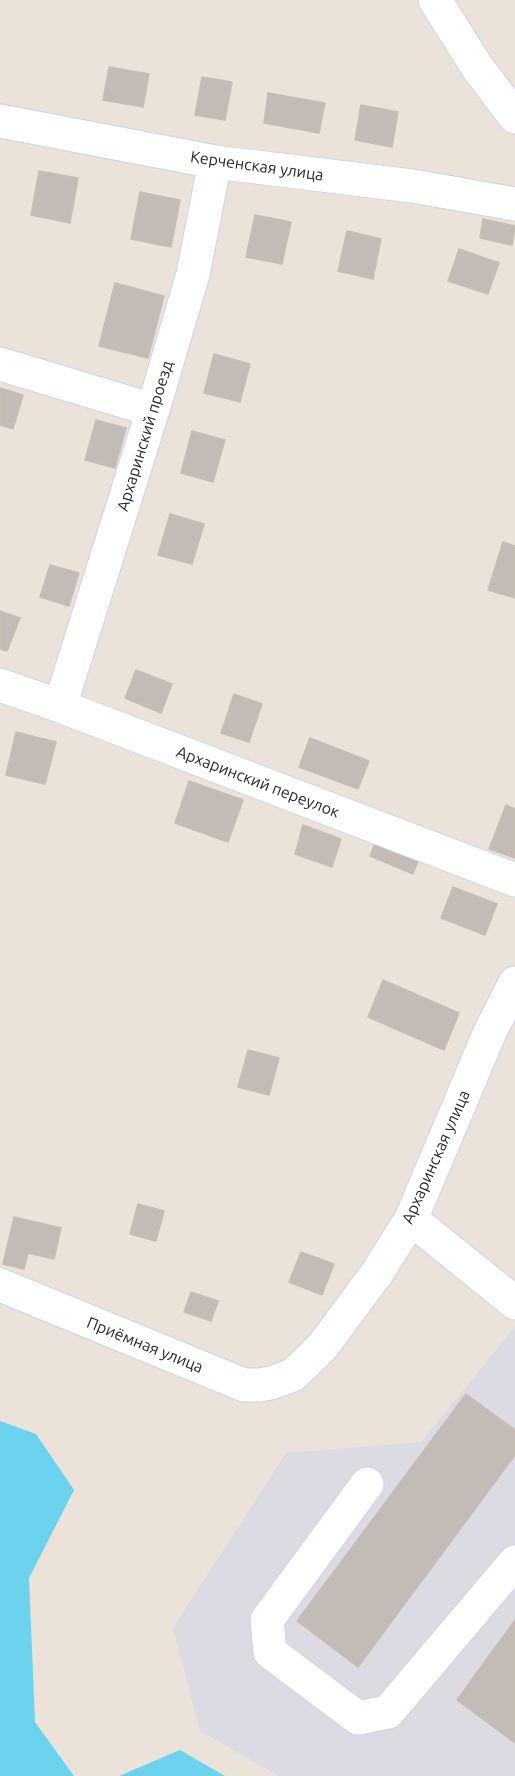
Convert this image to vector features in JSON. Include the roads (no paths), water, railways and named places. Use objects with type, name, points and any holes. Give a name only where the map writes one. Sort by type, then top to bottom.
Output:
[{"type":"street","points":[[435,0],[477,67],[515,117]]},
{"type":"street","name":"Керченская улица","points":[[0,121],[215,162],[412,186],[515,204]]},
{"type":"street","name":"Архаринский проезд","points":[[60,706],[193,274],[215,162]]},
{"type":"street","points":[[0,364],[153,410]]},
{"type":"street","name":"Архаринский переулок","points":[[0,685],[515,880]]},
{"type":"street","name":"Архаринская улица","points":[[292,1375],[321,1347],[377,1273],[411,1219],[490,1032],[515,982]]},
{"type":"street","points":[[411,1219],[515,1303]]},
{"type":"street","name":"Приёмная улица","points":[[0,1285],[244,1385],[271,1383],[292,1375]]},
{"type":"street","points":[[367,1484],[267,1620],[270,1652],[358,1718],[388,1712],[515,1562]]},
{"type":"water","points":[[0,1421],[36,1434],[74,1490],[29,1578],[35,1722],[74,1776],[0,1776]]},
{"type":"water","points":[[180,1750],[225,1776],[119,1776]]}]
